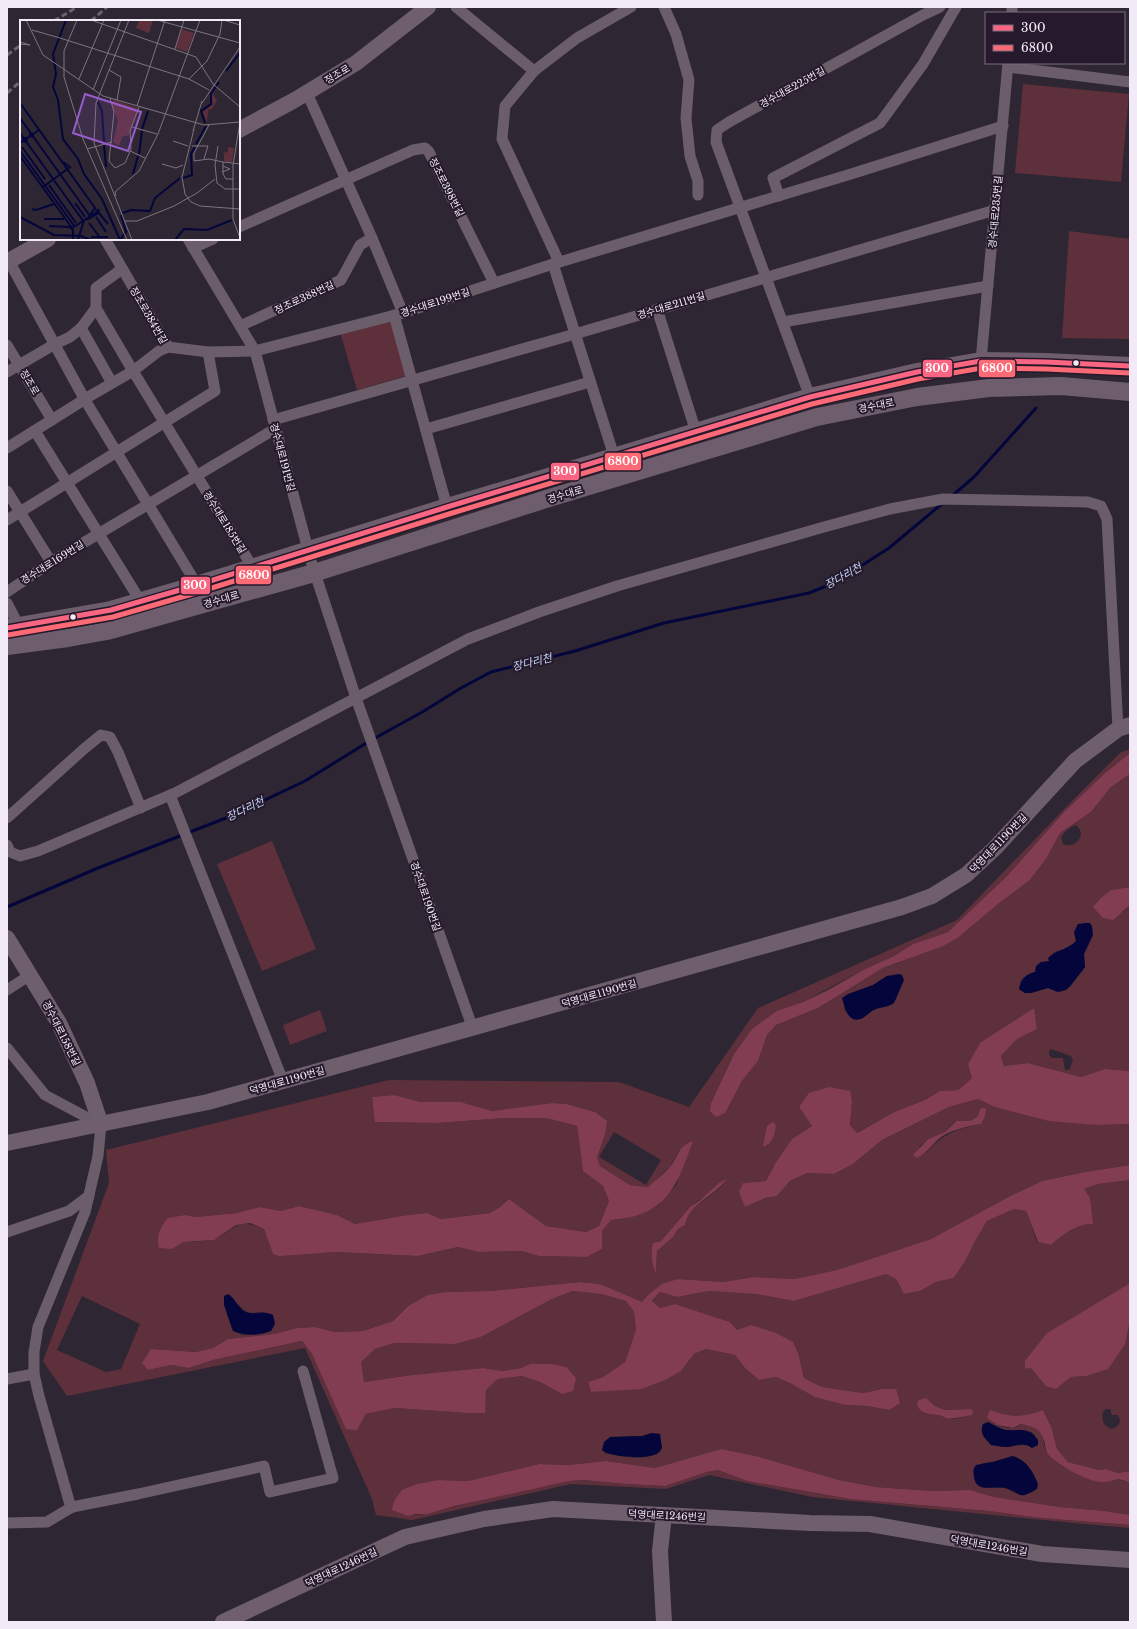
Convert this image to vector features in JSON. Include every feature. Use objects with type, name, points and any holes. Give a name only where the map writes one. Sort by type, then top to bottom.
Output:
[{"type":"main road","name":"경수대로","points":[[7,646],[107,631],[311,561],[447,506],[542,479],[810,397],[917,372],[981,361],[1130,366]]},
{"type":"main road","name":"경수대로","points":[[13,627],[111,610],[197,586],[253,568],[311,561],[538,502],[817,417],[917,397],[989,388],[1061,386],[1130,392]]},
{"type":"street","name":"정조로","points":[[240,129],[307,93],[356,63],[428,7]]},
{"type":"street","points":[[456,7],[534,71]]},
{"type":"street","points":[[614,456],[575,334],[556,263],[502,139],[505,106],[534,71],[576,38],[631,7]]},
{"type":"street","points":[[664,7],[676,34],[689,80],[686,118],[690,156],[698,181],[698,195]]},
{"type":"street","name":"경수대로225번길","points":[[810,397],[716,142],[717,130],[860,49],[940,7]]},
{"type":"street","points":[[779,196],[774,178],[880,123],[923,64],[956,7]]},
{"type":"street","points":[[1008,65],[1130,82]]},
{"type":"street","name":"경수대로235번길","points":[[981,361],[1008,65]]},
{"type":"street","points":[[307,93],[372,238],[399,314]]},
{"type":"street","points":[[494,283],[1003,126]]},
{"type":"street","name":"정조로398번길","points":[[345,179],[413,150],[425,148],[429,152],[494,283]]},
{"type":"street","points":[[240,227],[345,179]]},
{"type":"street","points":[[766,277],[995,210]]},
{"type":"street","name":"정조로388번길","points":[[240,326],[341,280],[360,245],[372,238]]},
{"type":"street","points":[[46,240],[8,262],[85,400],[197,586]]},
{"type":"street","name":"정조로384번길","points":[[106,240],[168,347],[208,352],[255,351],[399,314]]},
{"type":"street","points":[[207,240],[190,243],[255,351]]},
{"type":"street","points":[[122,269],[96,288],[96,308],[133,371]]},
{"type":"street","name":"경수대로211번길","points":[[575,334],[766,277]]},
{"type":"street","name":"경수대로199번길","points":[[447,506],[412,380],[399,314],[494,283]]},
{"type":"street","points":[[783,322],[988,286]]},
{"type":"street","points":[[7,372],[18,364],[54,344],[70,337],[81,328],[96,308]]},
{"type":"street","points":[[657,310],[696,432]]},
{"type":"street","points":[[81,328],[112,383]]},
{"type":"street","points":[[197,476],[274,425],[412,380],[575,334]]},
{"type":"street","name":"정조로","points":[[7,345],[52,420]]},
{"type":"street","points":[[7,448],[133,371],[159,351],[168,347]]},
{"type":"street","name":"경수대로191번길","points":[[255,351],[311,561]]},
{"type":"street","points":[[7,520],[215,390],[208,352]]},
{"type":"street","name":"경수대로185번길","points":[[133,371],[253,568]]},
{"type":"street","points":[[426,429],[590,382]]},
{"type":"street","points":[[35,431],[141,602]]},
{"type":"street","name":"경수대로169번길","points":[[7,592],[50,562],[197,476]]},
{"type":"street","points":[[7,491],[50,562]]},
{"type":"street","points":[[7,845],[10,852],[20,856],[44,848],[141,808],[170,795],[468,639],[539,612],[617,586],[824,527],[890,509],[944,499],[1088,502],[1100,506],[1107,519],[1124,727]]},
{"type":"street","points":[[311,561],[356,698]]},
{"type":"street","points":[[7,604],[13,627]]},
{"type":"street","name":"경수대로190번길","points":[[356,698],[473,1029]]},
{"type":"street","name":"덕영대로1190번길","points":[[7,1143],[208,1102],[283,1082],[902,907],[932,896],[966,875],[994,848],[1075,762],[1124,727]]},
{"type":"street","points":[[7,818],[101,735],[110,737],[118,752],[141,808]]},
{"type":"street","points":[[170,795],[201,870],[283,1082]]},
{"type":"street","name":"경수대로158번길","points":[[10,943],[58,1023],[84,1076],[101,1124]]},
{"type":"street","points":[[7,990],[30,975]]},
{"type":"street","points":[[7,1048],[45,1095],[101,1124],[98,1156],[85,1212],[38,1327],[34,1352],[34,1374],[39,1396],[71,1508]]},
{"type":"street","points":[[7,1232],[69,1211],[89,1196]]},
{"type":"street","points":[[7,1523],[47,1522],[71,1508],[264,1466],[270,1492],[333,1478],[303,1371]]},
{"type":"street","points":[[7,1379],[34,1374]]},
{"type":"street","name":"덕영대로1246번길","points":[[223,1622],[405,1537],[484,1519],[553,1509],[810,1523],[870,1524],[1042,1554],[1130,1560]]},
{"type":"street","points":[[664,1515],[660,1551],[664,1622]]},
{"type":"shaded area","points":[[1023,84],[1129,94],[1121,182],[1015,173]]},
{"type":"shaded area","points":[[1069,231],[1130,239],[1130,339],[1062,338]]},
{"type":"shaded area","points":[[392,318],[406,376],[357,390],[340,332]]},
{"type":"shaded area","points":[[1130,749],[1130,753],[1105,773],[1064,812],[1007,876],[948,932],[913,944],[894,956],[865,969],[752,1029],[734,1054],[711,1103],[725,1112],[742,1081],[758,1061],[767,1035],[776,1025],[818,1008],[883,968],[959,937],[998,904],[1030,880],[1046,859],[1060,833],[1091,812],[1111,787],[1130,774],[1130,887],[1111,890],[1123,912],[1130,905],[1130,1074],[1129,1071],[1105,1069],[1081,1077],[1028,1063],[1004,1066],[1001,1056],[1017,1039],[1037,1029],[1034,1008],[981,1042],[972,1078],[958,1090],[940,1091],[925,1100],[894,1112],[856,1133],[850,1125],[852,1101],[799,1107],[812,1126],[792,1139],[776,1162],[766,1181],[743,1183],[745,1207],[765,1198],[777,1196],[790,1181],[807,1173],[834,1174],[853,1164],[882,1140],[949,1107],[978,1099],[995,1107],[1098,1125],[1130,1124],[1130,1165],[1042,1181],[1012,1195],[931,1239],[837,1270],[794,1279],[753,1277],[723,1282],[678,1279],[649,1294],[642,1303],[600,1284],[580,1282],[490,1291],[447,1292],[408,1306],[393,1321],[363,1331],[335,1332],[315,1327],[297,1328],[274,1334],[228,1339],[213,1348],[196,1352],[151,1349],[148,1370],[171,1365],[189,1368],[213,1360],[302,1341],[312,1354],[328,1388],[357,1430],[366,1414],[395,1408],[484,1413],[486,1390],[498,1379],[522,1376],[540,1382],[562,1394],[551,1364],[530,1364],[521,1368],[502,1371],[483,1368],[412,1375],[364,1382],[360,1362],[375,1349],[395,1343],[455,1344],[481,1337],[552,1299],[573,1291],[601,1294],[626,1301],[634,1312],[636,1330],[625,1362],[603,1377],[588,1382],[591,1392],[614,1390],[681,1371],[694,1354],[706,1349],[735,1355],[745,1368],[759,1380],[776,1377],[846,1405],[867,1406],[889,1410],[882,1389],[863,1393],[822,1387],[804,1378],[799,1356],[751,1325],[737,1330],[730,1322],[675,1304],[660,1308],[652,1302],[660,1292],[677,1297],[709,1291],[756,1294],[794,1301],[886,1274],[896,1279],[904,1294],[920,1291],[936,1282],[954,1278],[966,1260],[987,1221],[1014,1209],[1026,1211],[1037,1242],[1051,1245],[1065,1234],[1081,1225],[1093,1224],[1084,1189],[1098,1184],[1130,1180],[1130,1283],[1047,1333],[1025,1369],[1031,1368],[1056,1389],[1071,1377],[1086,1376],[1130,1319],[1130,1471],[1118,1473],[1106,1469],[1099,1470],[1068,1462],[1057,1449],[1052,1429],[1043,1410],[1016,1416],[1004,1415],[990,1411],[998,1425],[1011,1428],[1022,1424],[1027,1424],[1038,1428],[1042,1435],[1047,1453],[1054,1460],[1073,1472],[1095,1481],[1120,1480],[1130,1483],[1130,1515],[1060,1507],[994,1497],[970,1490],[931,1491],[876,1487],[839,1480],[756,1456],[721,1449],[655,1468],[606,1461],[568,1465],[539,1464],[468,1481],[439,1480],[408,1516],[426,1514],[481,1500],[569,1481],[584,1480],[665,1486],[707,1472],[718,1470],[747,1481],[850,1499],[989,1511],[1041,1518],[1130,1525],[1130,1528],[812,1497],[709,1475],[666,1489],[571,1484],[412,1520],[376,1515],[372,1499],[305,1348],[67,1396],[43,1361],[109,1183],[106,1150],[389,1080],[619,1082],[689,1107],[758,1008],[957,920],[1121,752]],"holes":[[[1076,825],[1081,833],[1076,843],[1072,845],[1063,844],[1061,838],[1069,828]],[[1074,932],[1093,935],[1084,954],[1085,967],[1071,986],[1066,990],[1058,992],[1048,988],[1031,993],[1025,993],[1019,989],[1021,980],[1050,961],[1054,952],[1070,947],[1076,942]],[[887,976],[904,980],[895,1001],[892,1004],[872,1010],[845,1012],[844,1004],[862,990]],[[1051,1049],[1071,1056],[1073,1061],[1069,1070],[1065,1070],[1063,1058],[1052,1058],[1049,1055],[1049,1051]],[[394,1095],[421,1102],[461,1102],[492,1111],[552,1103],[567,1104],[595,1112],[605,1135],[597,1157],[600,1166],[630,1185],[648,1187],[670,1167],[680,1149],[677,1184],[658,1206],[639,1215],[611,1220],[602,1231],[602,1249],[587,1257],[539,1256],[522,1251],[479,1252],[458,1247],[418,1256],[335,1252],[273,1254],[264,1229],[247,1224],[237,1225],[223,1235],[212,1240],[183,1242],[186,1215],[196,1217],[237,1213],[260,1207],[281,1211],[299,1206],[337,1215],[355,1224],[427,1213],[441,1219],[490,1213],[509,1199],[546,1226],[586,1232],[599,1226],[609,1201],[603,1186],[583,1171],[577,1126],[546,1118],[505,1118],[437,1123],[376,1122],[372,1097]],[[978,1116],[981,1124],[950,1133],[938,1141],[926,1153],[919,1147],[928,1139],[945,1132],[955,1121],[970,1121]],[[614,1132],[661,1160],[646,1185],[599,1157]],[[726,1180],[716,1192],[693,1210],[688,1216],[685,1225],[678,1229],[673,1237],[657,1251],[656,1272],[653,1243],[661,1241],[690,1207]],[[82,1296],[140,1324],[121,1369],[106,1372],[57,1350]],[[238,1304],[247,1312],[264,1312],[266,1333],[243,1335],[233,1331],[227,1315]],[[926,1398],[935,1406],[945,1410],[970,1409],[971,1415],[955,1419],[924,1413]],[[1106,1409],[1110,1409],[1112,1415],[1118,1415],[1120,1422],[1112,1429],[1105,1425],[1102,1418],[1103,1412]],[[988,1422],[1005,1430],[1032,1432],[1038,1440],[1032,1448],[1027,1445],[1000,1447]],[[652,1433],[662,1448],[651,1456],[635,1458],[604,1453],[610,1437],[642,1436]],[[1002,1459],[1017,1494],[1005,1488],[987,1488],[982,1463]]]},
{"type":"shaded area","points":[[1130,753],[1130,774],[1111,787],[1091,812],[1060,833],[1046,859],[1030,880],[998,904],[959,937],[943,946],[883,968],[818,1008],[776,1025],[767,1035],[758,1061],[742,1081],[725,1113],[716,1117],[710,1111],[711,1103],[734,1054],[752,1029],[777,1011],[803,1002],[828,990],[865,969],[894,956],[913,944],[948,932],[1007,876],[1064,812],[1105,773]]},
{"type":"shaded area","points":[[272,841],[316,949],[262,971],[217,864]]},
{"type":"shaded area","points":[[1130,887],[1130,905],[1113,920],[1103,918],[1093,907],[1111,890]]},
{"type":"shaded area","points":[[1090,923],[1092,926],[1093,935],[1084,954],[1085,967],[1066,990],[1058,992],[1048,988],[1031,993],[1025,993],[1019,989],[1024,978],[1035,972],[1036,966],[1041,962],[1049,961],[1048,958],[1051,955],[1076,941],[1074,932],[1078,924]]},
{"type":"shaded area","points":[[902,975],[904,980],[894,1003],[878,1008],[858,1020],[854,1019],[848,1014],[842,998],[848,994],[873,985],[887,976]]},
{"type":"shaded area","points":[[1034,1008],[1037,1029],[1017,1039],[1001,1056],[1004,1066],[1028,1063],[1081,1077],[1105,1069],[1129,1071],[1130,1124],[1098,1125],[1049,1121],[995,1107],[978,1099],[949,1107],[882,1140],[853,1164],[834,1174],[807,1173],[790,1181],[777,1196],[765,1198],[745,1207],[739,1192],[743,1183],[766,1181],[776,1162],[792,1139],[812,1126],[799,1107],[809,1093],[829,1087],[850,1091],[852,1101],[850,1125],[857,1133],[894,1112],[925,1100],[940,1091],[958,1090],[972,1078],[968,1064],[981,1042]]},
{"type":"shaded area","points":[[320,1010],[327,1031],[290,1045],[283,1025]]},
{"type":"shaded area","points":[[394,1095],[421,1102],[461,1102],[492,1111],[552,1103],[567,1104],[595,1112],[607,1121],[605,1135],[597,1157],[600,1166],[630,1185],[648,1187],[669,1168],[681,1149],[693,1141],[681,1173],[667,1197],[657,1206],[645,1213],[611,1220],[602,1231],[602,1249],[587,1257],[539,1256],[522,1251],[479,1252],[458,1247],[418,1256],[335,1252],[279,1256],[273,1254],[264,1229],[250,1223],[236,1225],[214,1240],[183,1242],[172,1249],[159,1248],[159,1232],[168,1218],[186,1215],[196,1217],[237,1213],[260,1207],[281,1211],[299,1206],[337,1215],[355,1224],[427,1213],[441,1219],[490,1213],[509,1199],[546,1226],[586,1232],[599,1226],[609,1201],[603,1186],[583,1171],[577,1126],[546,1118],[505,1118],[437,1123],[375,1122],[372,1097]]},
{"type":"shaded area","points":[[980,1109],[986,1109],[985,1116],[981,1124],[948,1133],[917,1158],[913,1155],[928,1139],[945,1132],[956,1121],[970,1121],[978,1116]]},
{"type":"shaded area","points":[[773,1122],[776,1126],[774,1136],[769,1143],[763,1147],[767,1126]]},
{"type":"shaded area","points":[[1130,1165],[1130,1180],[1098,1184],[1084,1189],[1090,1198],[1093,1224],[1081,1225],[1065,1234],[1051,1245],[1038,1242],[1026,1211],[1014,1209],[987,1221],[966,1260],[954,1278],[936,1282],[920,1291],[904,1294],[896,1279],[886,1274],[794,1301],[756,1294],[709,1291],[677,1297],[660,1292],[652,1301],[660,1308],[675,1304],[730,1322],[737,1330],[751,1325],[776,1333],[793,1342],[799,1356],[804,1378],[822,1387],[863,1393],[882,1389],[896,1389],[900,1403],[889,1410],[867,1406],[846,1405],[815,1397],[776,1377],[759,1380],[745,1368],[735,1355],[706,1349],[694,1354],[681,1371],[665,1380],[641,1389],[591,1392],[588,1382],[603,1377],[625,1362],[636,1330],[634,1312],[626,1301],[601,1294],[573,1291],[552,1299],[481,1337],[455,1344],[395,1343],[375,1349],[361,1362],[364,1382],[412,1375],[483,1368],[502,1371],[521,1368],[530,1364],[551,1364],[566,1367],[576,1378],[573,1391],[562,1394],[540,1382],[522,1376],[498,1379],[486,1390],[485,1413],[395,1408],[366,1414],[357,1430],[346,1429],[312,1354],[302,1341],[213,1360],[189,1368],[171,1365],[148,1370],[142,1363],[151,1349],[196,1352],[213,1348],[228,1339],[274,1334],[297,1328],[315,1327],[335,1332],[363,1331],[393,1321],[408,1306],[428,1295],[447,1292],[490,1291],[580,1282],[600,1284],[642,1302],[649,1294],[662,1284],[678,1279],[723,1282],[753,1277],[794,1279],[837,1270],[931,1239],[1012,1195],[1042,1181]]},
{"type":"shaded area","points":[[727,1179],[721,1186],[692,1210],[685,1225],[678,1229],[673,1237],[657,1251],[656,1273],[652,1258],[653,1243],[661,1241],[690,1207],[719,1183]]},
{"type":"shaded area","points":[[1130,1283],[1130,1319],[1125,1344],[1108,1369],[1086,1376],[1071,1377],[1056,1389],[1046,1386],[1031,1368],[1025,1369],[1025,1361],[1047,1333]]},
{"type":"shaded area","points":[[228,1294],[244,1311],[273,1315],[275,1324],[271,1331],[252,1335],[233,1331],[224,1305],[224,1296]]},
{"type":"shaded area","points":[[926,1398],[935,1406],[945,1410],[973,1410],[972,1415],[946,1418],[940,1415],[925,1413],[917,1404],[919,1400]]},
{"type":"shaded area","points":[[990,1410],[997,1413],[1016,1416],[1043,1410],[1052,1429],[1057,1449],[1068,1462],[1099,1470],[1106,1469],[1118,1473],[1130,1471],[1130,1483],[1118,1479],[1101,1482],[1084,1478],[1057,1462],[1047,1453],[1040,1432],[1031,1426],[1021,1424],[1013,1428],[998,1425],[987,1418]]},
{"type":"shaded area","points":[[988,1422],[1006,1430],[1027,1431],[1038,1440],[1038,1445],[1032,1448],[1023,1445],[1002,1447],[991,1445],[982,1433],[983,1424]]},
{"type":"shaded area","points":[[652,1433],[660,1434],[662,1448],[659,1453],[654,1455],[629,1457],[612,1454],[602,1450],[604,1442],[610,1437],[642,1436]]},
{"type":"shaded area","points":[[721,1449],[756,1456],[839,1480],[876,1487],[931,1491],[970,1490],[994,1497],[1060,1507],[1130,1515],[1130,1525],[1041,1518],[989,1511],[850,1499],[747,1481],[718,1470],[707,1472],[665,1486],[584,1480],[569,1481],[455,1506],[427,1514],[408,1516],[392,1510],[394,1501],[402,1490],[417,1484],[439,1480],[468,1481],[539,1464],[568,1465],[606,1461],[655,1468]]},
{"type":"shaded area","points":[[1012,1456],[1021,1460],[1028,1466],[1038,1484],[1037,1489],[1026,1495],[1020,1495],[1001,1487],[982,1487],[975,1482],[973,1472],[976,1465],[993,1462]]},
{"type":"waterway","name":"장다리천","points":[[952,496],[974,477],[1036,408]]},
{"type":"waterway","name":"장다리천","points":[[7,907],[98,868],[231,816],[305,781],[368,742],[491,672],[575,651],[664,623],[809,593],[836,582],[889,548],[943,503]]},
{"type":"railway","points":[[56,20],[77,7]]},
{"type":"railway","points":[[92,20],[107,7]]},
{"type":"railway","points":[[7,55],[20,46]]},
{"type":"railway","points":[[7,93],[20,82]]},
{"type":"transit line","name":"300","points":[[7,628],[111,610],[810,397],[917,372],[981,361],[1130,366]]},
{"type":"transit line","name":"6800","points":[[8,635],[113,617],[812,404],[918,379],[982,368],[1130,373]]}]
